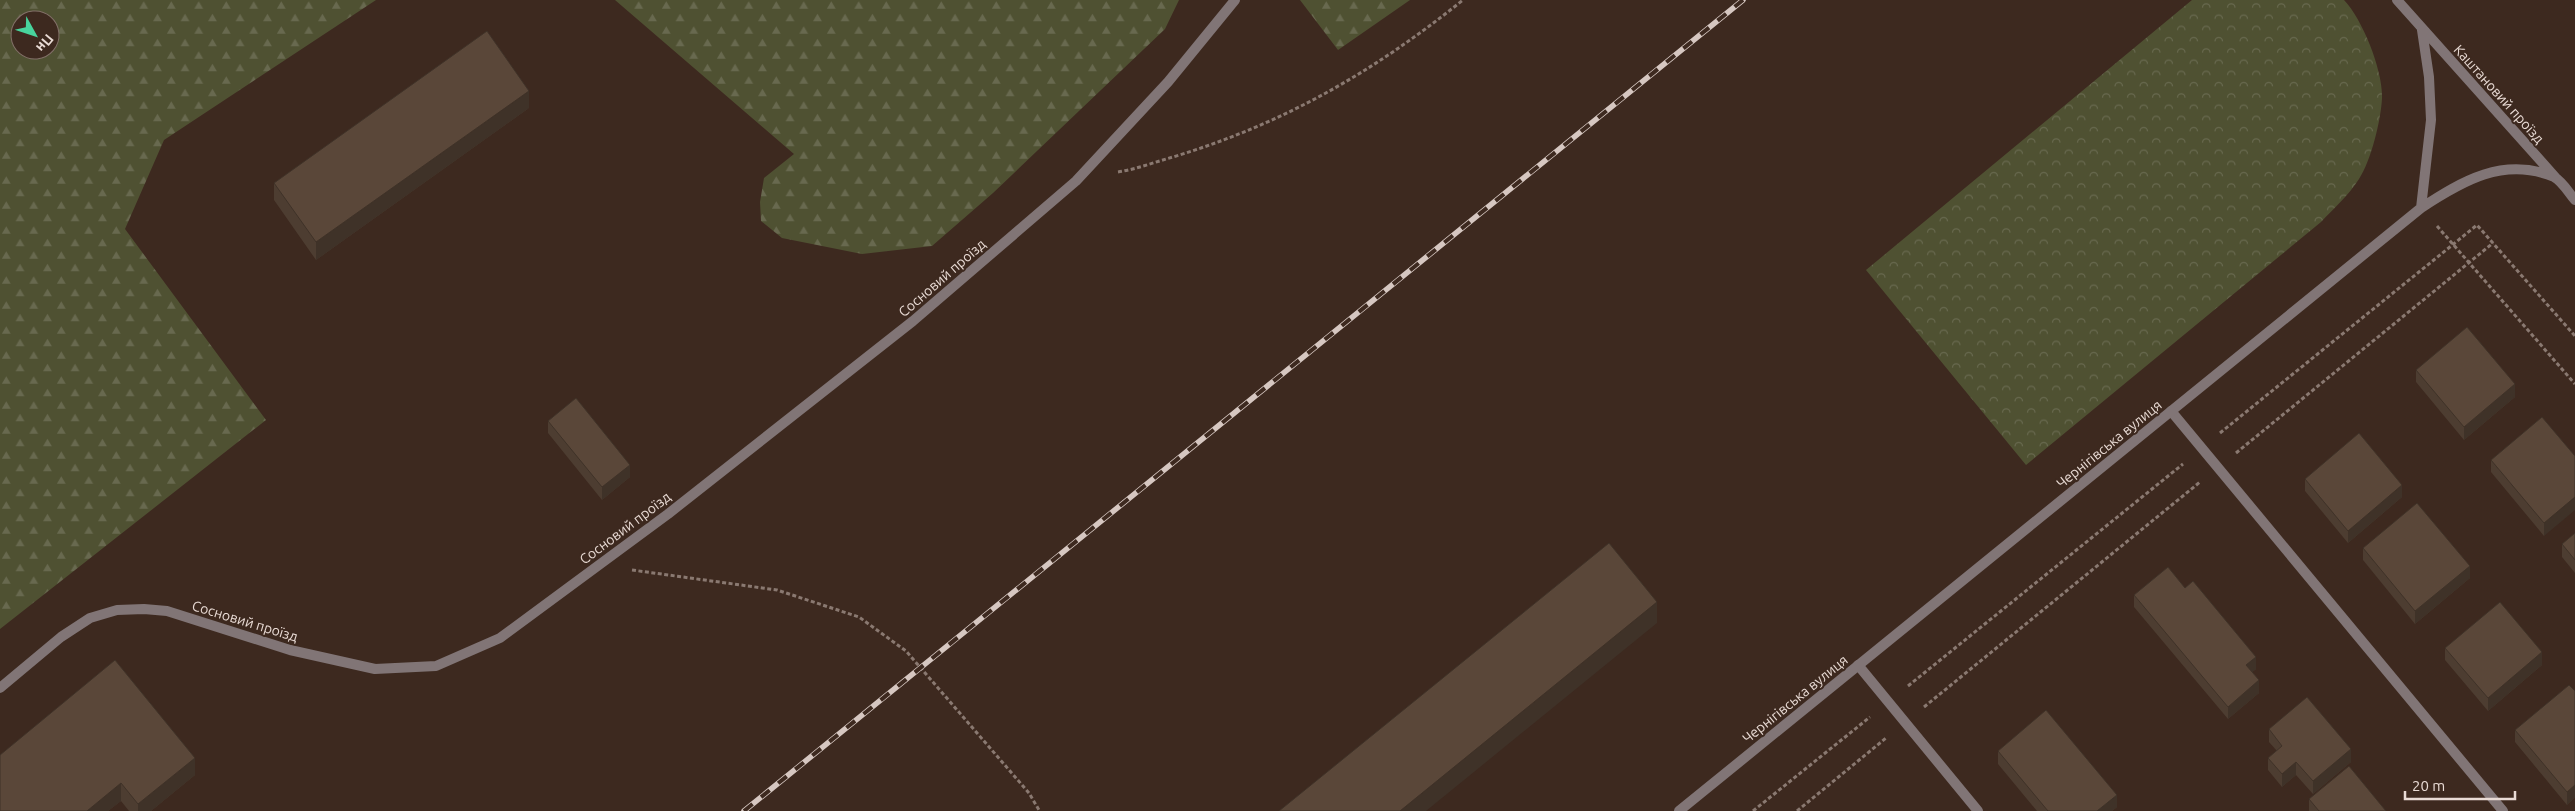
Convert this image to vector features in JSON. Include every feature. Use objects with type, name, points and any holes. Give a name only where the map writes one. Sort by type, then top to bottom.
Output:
[{"type":"street","name":"Сосновий проїзд","points":[[0,688],[61,637],[90,618],[117,610],[144,609],[167,612],[290,650],[375,669],[436,666],[500,638],[668,514],[913,321],[1076,181],[1168,82],[1235,0]]},
{"type":"street","name":"Каштановий проїзд","points":[[2397,0],[2556,178]]},
{"type":"street","points":[[2421,208],[2431,120],[2429,77],[2422,29]]},
{"type":"street","name":"Чернігівська вулиця","points":[[1679,811],[2421,208],[2463,181],[2487,173],[2512,169],[2556,178]]},
{"type":"street","points":[[2556,178],[2575,200]]},
{"type":"street","points":[[2171,411],[2503,811]]},
{"type":"street","points":[[1858,665],[1978,811]]},
{"type":"path","points":[[1076,181],[1124,172],[1199,149],[1259,127],[1328,93],[1403,47],[1463,0]]},
{"type":"path","points":[[2421,208],[2575,384]]},
{"type":"path","points":[[1753,811],[2477,225],[2575,336]]},
{"type":"path","points":[[1797,811],[2493,243]]},
{"type":"path","points":[[598,566],[777,590],[859,618],[906,651],[1029,792],[1039,810],[1037,811]]},
{"type":"green space","points":[[0,0],[376,0],[164,140],[125,229],[266,420],[0,629]]},
{"type":"green space","points":[[615,0],[1179,0],[1165,29],[993,193],[932,246],[862,254],[782,238],[761,221],[760,202],[764,178],[794,154]]},
{"type":"green space","points":[[1300,0],[1410,0],[1338,50]]},
{"type":"green space","points":[[2192,0],[2344,0],[2358,20],[2371,46],[2381,87],[2380,117],[2368,162],[2355,185],[2321,222],[2026,465],[1866,270]]},
{"type":"building","points":[[487,31],[529,91],[316,242],[274,183]]},
{"type":"building","points":[[2467,327],[2515,384],[2464,427],[2416,370]]},
{"type":"building","points":[[576,398],[630,465],[602,487],[548,421]]},
{"type":"building","points":[[2542,417],[2575,456],[2575,497],[2544,523],[2491,460]]},
{"type":"building","points":[[2359,433],[2402,485],[2348,531],[2305,479]]},
{"type":"building","points":[[2417,503],[2470,566],[2415,611],[2363,548]]},
{"type":"building","points":[[2575,533],[2575,560],[2562,544]]},
{"type":"building","points":[[1609,543],[1657,602],[1400,811],[1279,811]]},
{"type":"building","points":[[2168,567],[2185,588],[2193,581],[2256,657],[2246,665],[2259,680],[2228,707],[2134,595]]},
{"type":"building","points":[[2500,602],[2542,652],[2488,698],[2445,648]]},
{"type":"building","points":[[115,660],[195,758],[138,804],[121,783],[87,811],[0,811],[0,755]]},
{"type":"building","points":[[2569,685],[2575,691],[2575,785],[2567,792],[2515,730]]},
{"type":"building","points":[[2307,697],[2351,749],[2313,781],[2296,762],[2282,774],[2268,758],[2282,746],[2269,729]]},
{"type":"building","points":[[2046,710],[2117,795],[2097,811],[2048,811],[1998,751]]},
{"type":"building","points":[[2349,766],[2386,811],[2319,811],[2309,799]]},
{"type":"railway","points":[[744,811],[1743,0]]}]
